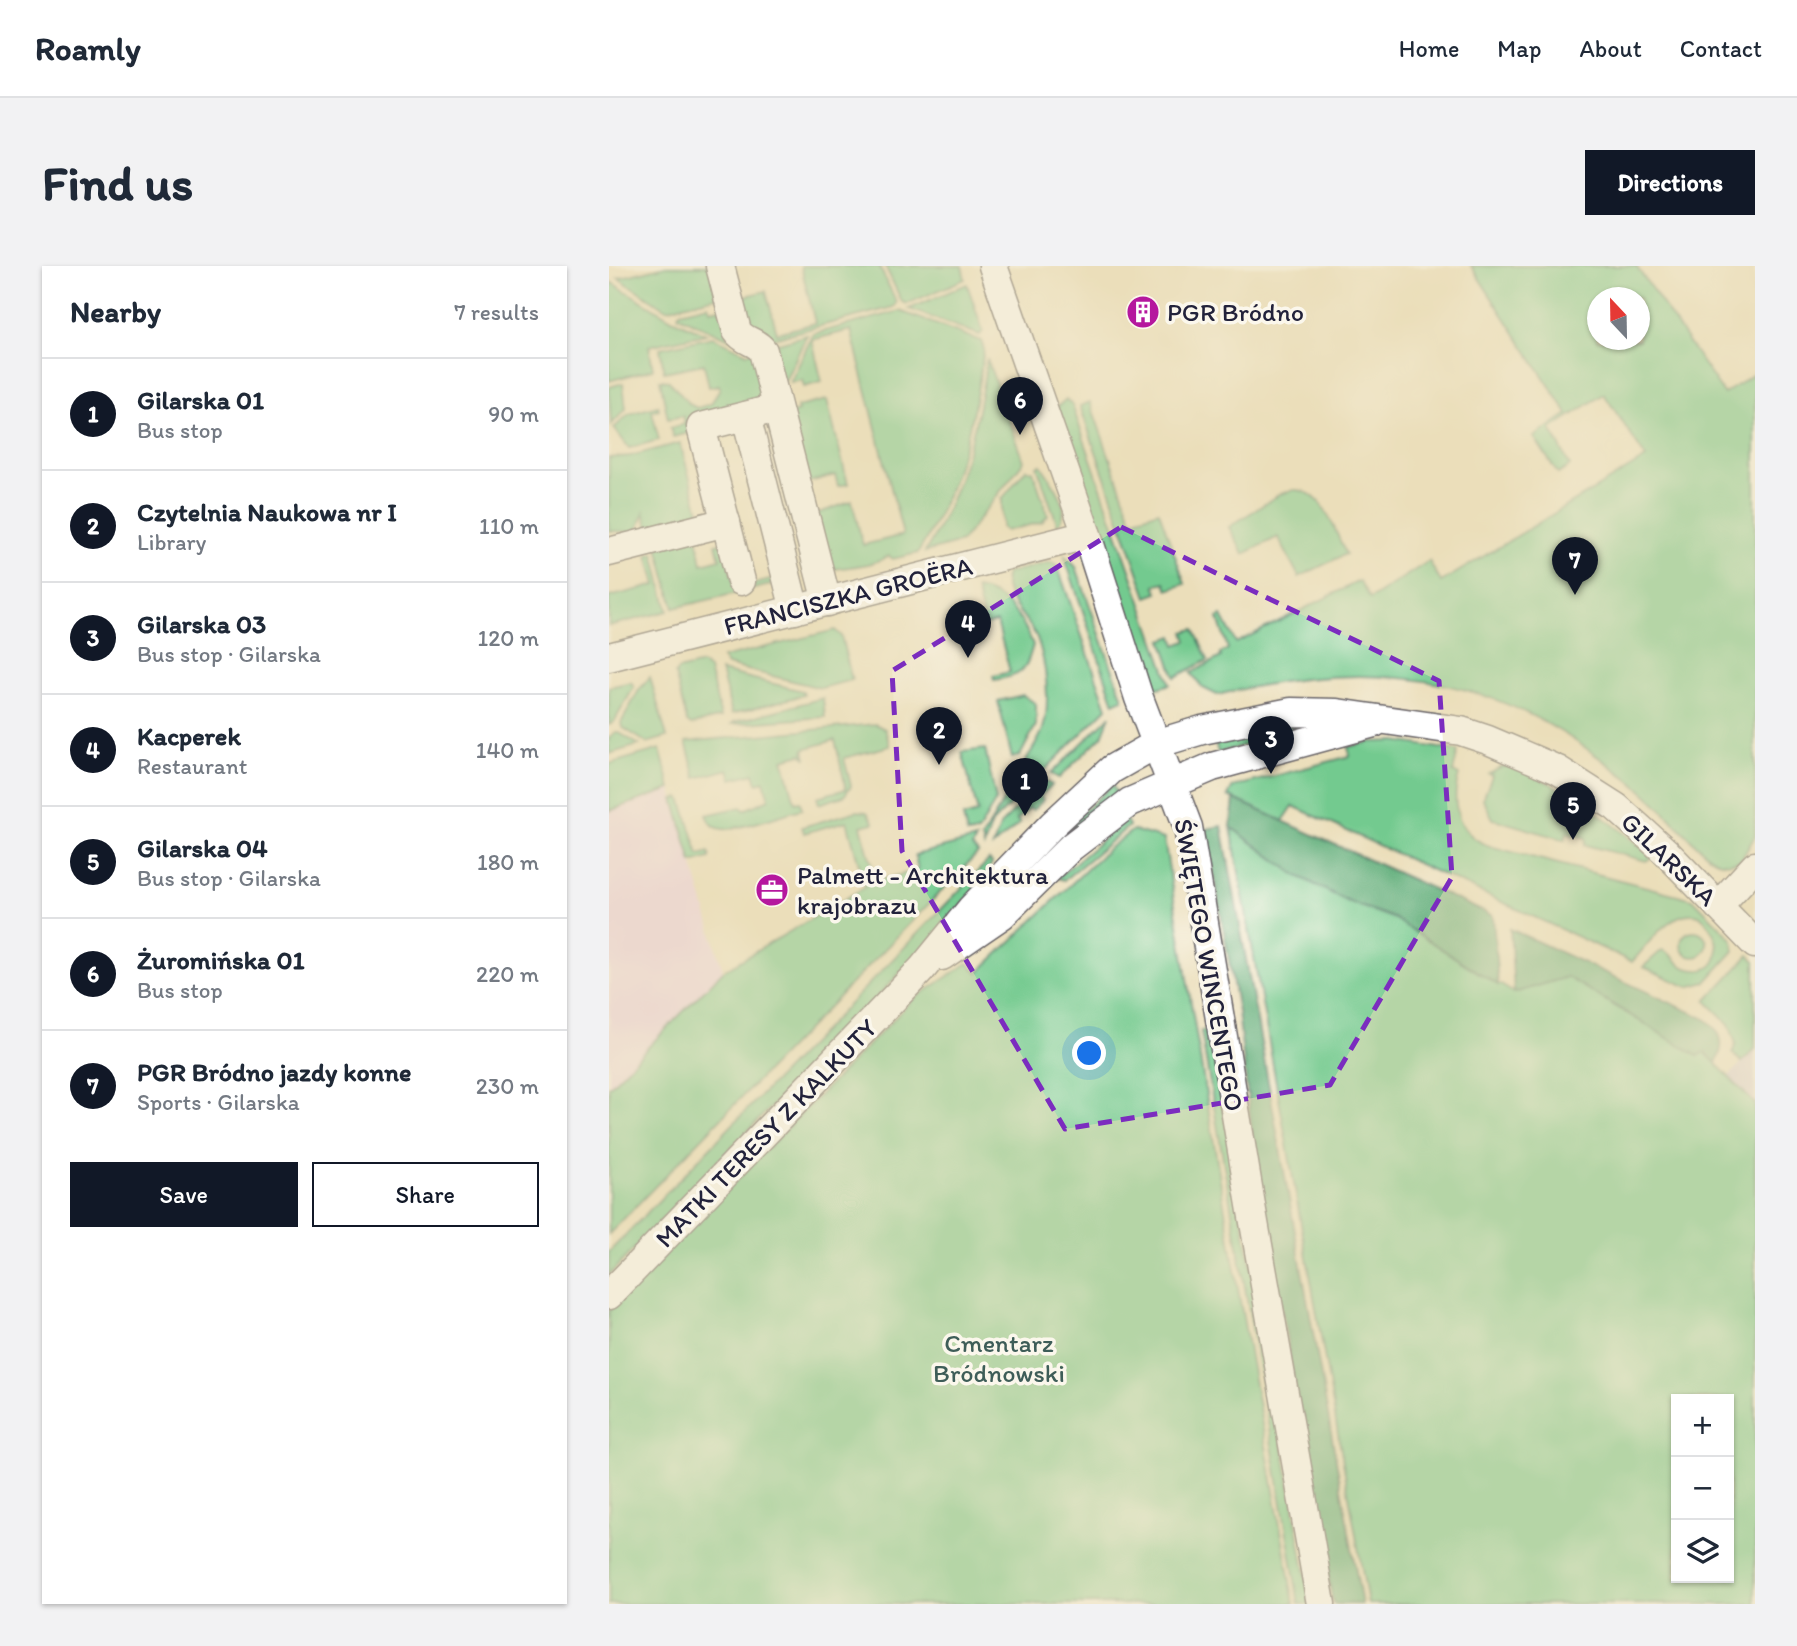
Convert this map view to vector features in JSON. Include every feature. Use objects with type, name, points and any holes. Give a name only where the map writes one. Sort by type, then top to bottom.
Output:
[{"type":"street","points":[[720,266],[741,337],[758,345],[763,353],[827,602]]},
{"type":"street","name":"ŚWIĘTEGO WINCENTEGO","points":[[993,266],[1156,744],[1191,836],[1254,1225],[1321,1604]]},
{"type":"street","points":[[741,581],[723,512],[710,437],[748,427],[777,408]]},
{"type":"street","points":[[748,427],[795,610]]},
{"type":"street","points":[[609,552],[723,512],[764,489]]},
{"type":"street","name":"FRANCISZKA GROËRA","points":[[609,657],[1087,536]]},
{"type":"street","name":"GILARSKA","points":[[1156,744],[1202,730],[1291,712],[1337,713],[1461,731],[1559,770],[1637,824],[1755,944]]},
{"type":"street","name":"GILARSKA","points":[[1172,783],[1212,767],[1379,721]]},
{"type":"street","name":"MATKI TERESY Z KALKUTY","points":[[609,1296],[922,969],[971,909],[1053,824],[1112,769],[1156,744]]},
{"type":"street","name":"MATKI TERESY Z KALKUTY","points":[[922,969],[1002,915],[1105,819],[1130,802],[1172,783]]},
{"type":"street","points":[[1718,906],[1755,866]]},
{"type":"highlighted area","points":[[1121,527],[1439,681],[1452,877],[1330,1085],[1065,1129],[902,851],[892,671]]},
{"type":"shaded area","points":[[669,781],[723,971],[609,1087],[609,796]]},
{"type":"shaded area","points":[[1755,1049],[1755,1104],[1728,1077]]},
{"type":"green space","points":[[666,266],[714,266],[721,296],[666,309],[618,278]]},
{"type":"green space","points":[[801,266],[879,266],[897,303],[894,307],[770,339],[753,338],[734,299],[766,291],[777,333],[815,323]]},
{"type":"green space","points":[[885,266],[962,266],[965,279],[907,304],[902,302]]},
{"type":"green space","points":[[1471,266],[1636,266],[1724,394],[1755,373],[1755,836],[1741,860],[1728,863],[1715,860],[1617,770],[1544,722],[1500,701],[1455,687],[1409,679],[1362,676],[1266,684],[1217,695],[1203,688],[1191,673],[1221,657],[1220,654],[1228,649],[1218,618],[1222,616],[1236,643],[1359,581],[1370,599],[1429,561],[1441,582],[1646,458],[1604,394],[1551,429],[1570,466],[1558,474],[1534,437],[1568,414]]},
{"type":"green space","points":[[609,281],[672,319],[706,334],[649,346],[653,369],[609,381]]},
{"type":"green space","points":[[967,284],[983,331],[980,335],[909,309]]},
{"type":"green space","points":[[708,305],[710,310],[720,308],[729,339],[678,316],[679,312]]},
{"type":"green space","points":[[900,311],[981,341],[984,349],[980,377],[962,455],[944,504],[918,553],[893,559],[889,556],[866,564],[825,571],[811,516],[852,501],[863,545],[903,535],[851,330],[812,340],[822,382],[804,387],[802,380],[790,383],[813,334]]},
{"type":"green space","points":[[807,335],[783,385],[767,346]]},
{"type":"green space","points":[[713,337],[747,353],[756,351],[763,400],[693,432],[673,437],[670,428],[685,424],[683,416],[668,419],[660,380],[669,381],[689,404],[697,408],[711,404],[720,388],[719,385],[709,387],[704,364],[664,372],[660,348]]},
{"type":"green space","points":[[987,359],[1024,461],[961,542],[925,552],[938,529],[966,459]]},
{"type":"green space","points":[[623,383],[626,409],[611,425],[609,387]]},
{"type":"green space","points":[[1066,399],[1072,405],[1170,684],[1152,690],[1056,415],[1057,407]]},
{"type":"green space","points":[[827,400],[848,484],[838,486],[835,475],[802,484],[785,415],[798,411],[797,407]]},
{"type":"green space","points":[[1090,402],[1132,520],[1159,511],[1185,584],[1168,590],[1165,582],[1155,585],[1158,593],[1147,597],[1080,406]]},
{"type":"green space","points":[[658,406],[659,409],[652,411],[659,440],[629,448],[614,428],[629,414]]},
{"type":"green space","points":[[680,443],[702,522],[651,536],[644,512],[635,532],[609,531],[609,458],[630,456]]},
{"type":"green space","points":[[1041,465],[1063,503],[1064,511],[1058,526],[1037,466]]},
{"type":"green space","points":[[1026,469],[1033,471],[1048,515],[1042,522],[1006,531],[1002,528],[1002,499]]},
{"type":"green space","points":[[1294,490],[1313,496],[1321,504],[1346,554],[1299,577],[1278,537],[1244,554],[1229,527],[1280,494]]},
{"type":"green space","points":[[697,536],[702,564],[720,559],[716,544],[723,542],[735,589],[778,578],[779,583],[674,608],[658,547]]},
{"type":"green space","points":[[654,553],[668,611],[609,626],[609,597],[656,585],[648,555]]},
{"type":"green space","points":[[1064,555],[1076,567],[1123,699],[1114,703]]},
{"type":"green space","points":[[1051,562],[1057,565],[1107,708],[1044,771],[1025,762],[1043,729],[1047,708],[1043,659],[1037,638],[1010,598],[1005,582],[1007,573]]},
{"type":"green space","points":[[976,589],[987,591],[1005,602],[1029,635],[1033,645],[1025,667],[1017,674],[994,680],[993,676],[1010,672],[997,622],[985,625]]},
{"type":"green space","points":[[1194,629],[1208,660],[1175,677],[1162,640],[1173,636],[1176,645],[1187,641],[1184,632]]},
{"type":"green space","points":[[835,630],[841,636],[852,680],[821,688],[727,665],[722,658]]},
{"type":"green space","points":[[702,664],[709,669],[721,717],[691,725],[687,722],[675,674],[678,670]]},
{"type":"green space","points":[[721,671],[803,691],[804,695],[732,714]]},
{"type":"green space","points":[[650,677],[667,737],[647,743],[622,727],[621,723],[639,690]]},
{"type":"green space","points":[[631,682],[634,687],[614,722],[609,725],[609,687]]},
{"type":"green space","points":[[1023,695],[1036,704],[1036,725],[1020,756],[1012,758],[998,701]]},
{"type":"green space","points":[[823,698],[825,717],[732,724],[734,722]]},
{"type":"green space","points":[[1110,716],[1102,736],[1059,778],[1051,774]]},
{"type":"green space","points":[[875,724],[885,729],[890,746],[844,758],[851,786],[844,796],[819,804],[817,797],[846,789],[835,740],[804,749],[806,759],[802,754],[783,759],[795,802],[800,801],[802,809],[729,829],[717,827],[707,818],[706,815],[741,807],[744,810],[769,799],[764,781],[757,783],[754,773],[732,779],[729,769],[696,778],[686,742]]},
{"type":"green space","points":[[1314,725],[1218,753],[1214,737],[1263,726]]},
{"type":"green space","points":[[615,732],[639,745],[609,754],[609,738]]},
{"type":"green space","points":[[1396,741],[1458,751],[1453,772],[1459,775],[1456,787],[1457,809],[1464,828],[1481,842],[1693,899],[1733,940],[1734,951],[1706,982],[1688,987],[1643,967],[1662,950],[1686,968],[1702,970],[1710,967],[1715,961],[1717,943],[1707,923],[1699,915],[1679,916],[1670,922],[1632,962],[1293,806],[1283,821],[1228,796],[1233,787],[1350,756],[1348,747],[1370,742]]},
{"type":"green space","points":[[660,749],[671,789],[609,811],[609,764]]},
{"type":"green space","points":[[985,749],[996,800],[978,832],[967,834],[963,817],[978,813],[962,752]]},
{"type":"green space","points":[[1513,766],[1552,784],[1587,806],[1653,857],[1646,861],[1585,845],[1586,838],[1567,833],[1565,840],[1493,819],[1483,799],[1492,776],[1489,774],[1502,767]]},
{"type":"green space","points":[[1021,770],[1037,778],[992,823],[984,846],[982,838]]},
{"type":"green space","points":[[1044,781],[1052,785],[1040,796],[1043,800],[1033,810],[1029,808],[1017,820],[1020,823],[993,846],[1001,824]]},
{"type":"green space","points":[[1112,785],[1119,797],[975,913]]},
{"type":"green space","points":[[681,798],[699,855],[709,852],[710,858],[692,863],[674,799]]},
{"type":"green space","points":[[1234,799],[1493,916],[1498,985],[1393,918],[1349,902],[1296,875],[1231,827]]},
{"type":"green space","points":[[857,811],[867,812],[874,823],[861,826],[876,881],[918,870],[915,855],[976,839],[972,847],[978,853],[609,1234],[609,1087],[723,971],[865,887],[847,821],[804,833],[802,827]]},
{"type":"green space","points":[[1126,820],[1129,826],[1064,880],[1057,878]]},
{"type":"green space","points":[[1222,826],[1362,1604],[1333,1604],[1255,1159],[1238,1012],[1206,829]]},
{"type":"green space","points":[[1231,827],[1296,875],[1349,902],[1393,918],[1514,993],[1567,977],[1698,1056],[1704,1051],[1755,1104],[1755,1604],[1368,1604]]},
{"type":"green space","name":"Cmentarz Bródnowski","points":[[1133,830],[1164,839],[1238,1289],[1294,1604],[609,1604],[609,1311],[912,1000],[968,963],[978,973],[1108,849]]},
{"type":"green space","points":[[989,860],[992,863],[974,892],[931,941],[609,1275],[609,1252]]},
{"type":"green space","points":[[1510,929],[1704,1018],[1721,1038],[1721,1050],[1716,1063],[1705,1052],[1698,1056],[1567,977],[1514,993]]},
{"type":"green space","points":[[1694,931],[1703,935],[1707,944],[1703,953],[1694,957],[1685,953],[1681,944],[1685,935]]},
{"type":"green space","points":[[1749,955],[1755,961],[1755,1049],[1742,1062],[1732,1053],[1736,1044],[1729,1024],[1706,1001]]},
{"type":"green space","points":[[1209,1030],[1311,1604],[1299,1604],[1201,1031]]},
{"type":"place","name":"PGR Bródno","points":[[1143,312]]},
{"type":"place","name":"Żuromińska 01","points":[[1020,435]]},
{"type":"place","name":"PGR Bródno jazdy konne","points":[[1575,595]]},
{"type":"place","name":"Kacperek","points":[[968,658]]},
{"type":"place","name":"Czytelnia Naukowa nr I","points":[[939,765]]},
{"type":"place","name":"Gilarska 03","points":[[1271,774]]},
{"type":"place","name":"Gilarska 01","points":[[1025,816]]},
{"type":"place","name":"Gilarska 04","points":[[1573,840]]},
{"type":"place","name":"Palmett - Architektura krajobrazu","points":[[772,890]]}]
